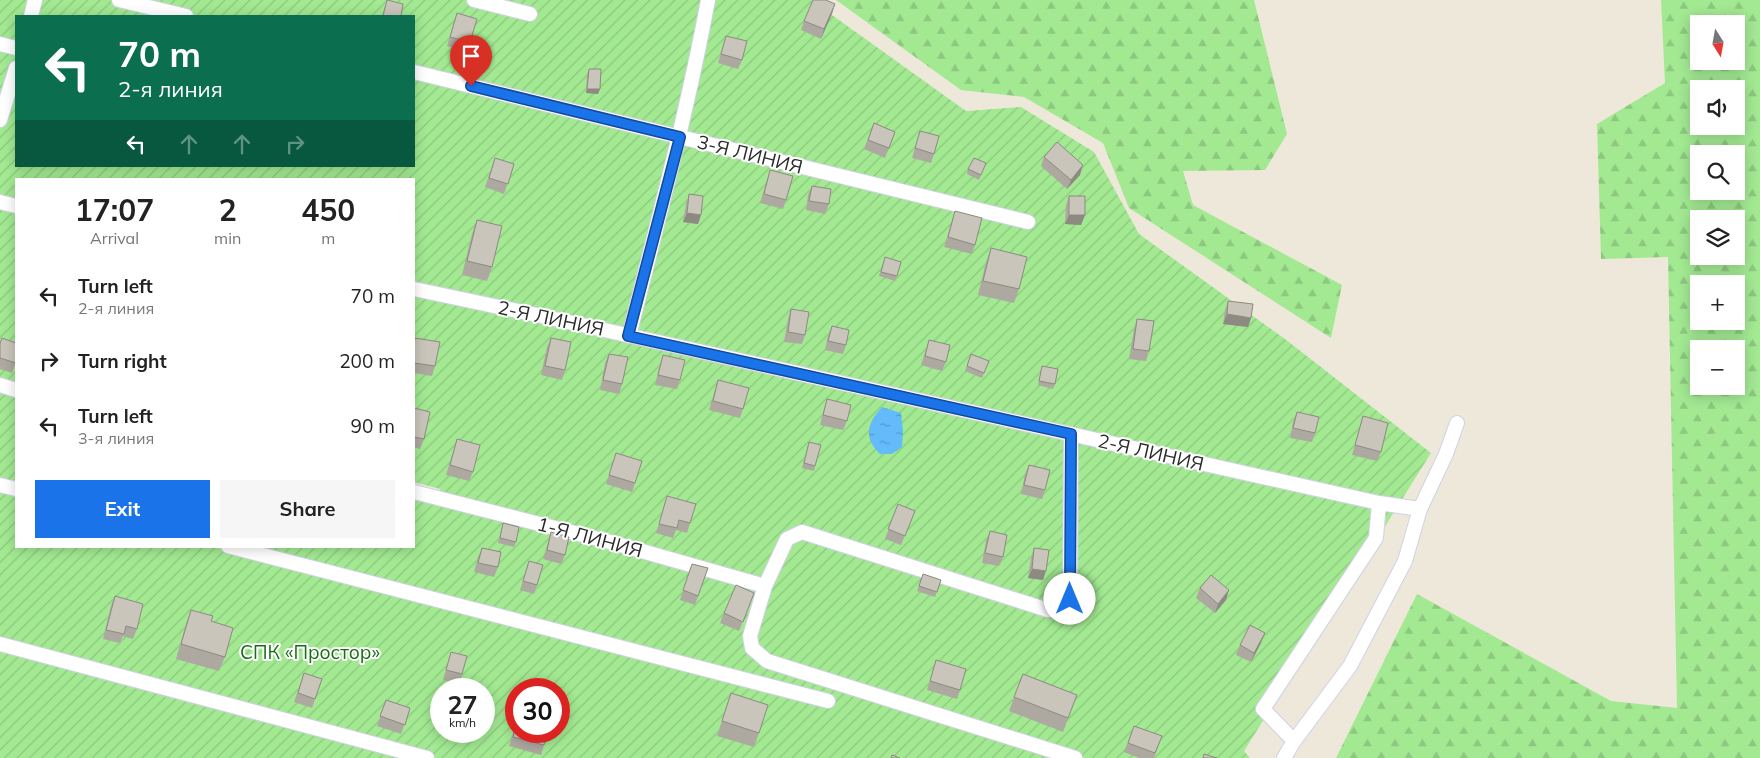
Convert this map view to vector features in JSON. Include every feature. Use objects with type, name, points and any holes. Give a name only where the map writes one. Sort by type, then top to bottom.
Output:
[{"type":"street","points":[[31,15],[35,0]]},
{"type":"street","points":[[119,0],[182,15]]},
{"type":"street","points":[[474,0],[530,14]]},
{"type":"street","points":[[628,336],[680,137],[708,0]]},
{"type":"street","points":[[0,44],[15,48]]},
{"type":"street","points":[[0,120],[15,71]]},
{"type":"street","name":"3-Я ЛИНИЯ","points":[[415,72],[1028,222]]},
{"type":"street","points":[[0,202],[15,206]]},
{"type":"street","name":"2-Я ЛИНИЯ","points":[[415,289],[1379,503],[1420,509]]},
{"type":"street","points":[[0,385],[15,390]]},
{"type":"street","points":[[1284,758],[1294,741],[1350,666],[1406,561],[1420,509],[1446,454],[1457,423]]},
{"type":"street","points":[[1071,434],[1070,599],[1062,609],[1048,610],[802,532],[787,539],[765,586],[750,636],[752,648],[766,660],[1075,758]]},
{"type":"street","points":[[0,485],[15,489]]},
{"type":"street","name":"1-Я ЛИНИЯ","points":[[415,492],[610,542],[765,586]]},
{"type":"street","points":[[1294,741],[1263,709],[1376,538],[1379,503]]},
{"type":"street","points":[[236,548],[828,701]]},
{"type":"street","points":[[0,644],[427,758]]},
{"type":"green space","name":"СПК «Простор»","points":[[0,0],[811,0],[966,111],[1021,107],[1094,152],[1139,234],[1285,339],[1431,453],[1244,751],[1250,758],[0,758],[0,390],[15,394],[15,548],[415,548],[415,495],[437,501],[440,489],[415,482],[415,178],[15,178],[15,382],[0,378]]},
{"type":"green space","points":[[836,0],[1254,0],[1287,134],[1265,170],[1183,171],[1193,205],[1342,285],[1331,338],[1129,208],[1103,143],[1024,97],[961,90]]},
{"type":"green space","points":[[1661,0],[1760,0],[1760,758],[1336,758],[1417,594],[1611,701],[1677,708],[1668,257],[1601,259],[1597,124],[1665,83]]},
{"type":"water","points":[[882,407],[901,413],[902,447],[892,454],[880,454],[869,436],[870,425]]},
{"type":"building","points":[[387,0],[403,4],[401,15],[383,15]]},
{"type":"building","points":[[813,0],[826,0],[835,4],[824,29],[804,21]]},
{"type":"building","points":[[457,13],[477,19],[470,42],[450,37]]},
{"type":"building","points":[[726,36],[747,41],[742,60],[721,54]]},
{"type":"building","points":[[589,69],[601,69],[600,89],[587,89]]},
{"type":"building","points":[[874,123],[895,132],[889,148],[868,140]]},
{"type":"building","points":[[920,131],[939,136],[934,154],[915,148]]},
{"type":"building","points":[[1057,142],[1083,165],[1071,180],[1044,157]]},
{"type":"building","points":[[495,158],[514,164],[508,184],[489,178]]},
{"type":"building","points":[[974,158],[986,163],[981,175],[968,169]]},
{"type":"building","points":[[770,170],[793,176],[786,200],[764,194]]},
{"type":"building","points":[[812,186],[831,189],[829,204],[809,201]]},
{"type":"building","points":[[689,194],[703,196],[701,215],[687,213]]},
{"type":"building","points":[[1069,196],[1085,196],[1085,215],[1069,215]]},
{"type":"building","points":[[955,211],[982,218],[975,245],[948,237]]},
{"type":"building","points":[[477,220],[502,226],[492,267],[467,261]]},
{"type":"building","points":[[991,248],[1027,257],[1019,289],[983,281]]},
{"type":"building","points":[[885,257],[901,262],[897,276],[881,272]]},
{"type":"building","points":[[1228,301],[1253,304],[1251,318],[1227,314]]},
{"type":"building","points":[[791,309],[809,312],[805,335],[788,332]]},
{"type":"building","points":[[1137,319],[1154,321],[1149,351],[1133,349]]},
{"type":"building","points":[[832,326],[849,330],[846,345],[828,341]]},
{"type":"building","points":[[2,338],[15,343],[15,363],[0,358]]},
{"type":"building","points":[[415,338],[440,342],[435,366],[415,363]]},
{"type":"building","points":[[551,338],[571,342],[565,370],[545,366]]},
{"type":"building","points":[[929,340],[950,345],[946,362],[925,356]]},
{"type":"building","points":[[609,354],[628,357],[622,384],[603,380]]},
{"type":"building","points":[[971,354],[989,361],[984,373],[967,366]]},
{"type":"building","points":[[663,355],[685,360],[680,380],[658,375]]},
{"type":"building","points":[[1042,366],[1058,369],[1055,384],[1039,381]]},
{"type":"building","points":[[718,380],[749,388],[743,409],[713,401]]},
{"type":"building","points":[[827,399],[851,405],[847,421],[823,415]]},
{"type":"building","points":[[415,408],[430,412],[424,439],[415,437]]},
{"type":"building","points":[[1297,412],[1319,417],[1315,433],[1293,428]]},
{"type":"building","points":[[1363,416],[1388,423],[1381,452],[1355,445]]},
{"type":"building","points":[[457,439],[480,445],[473,472],[450,465]]},
{"type":"building","points":[[809,442],[821,445],[815,466],[804,463]]},
{"type":"building","points":[[616,453],[642,461],[635,483],[609,475]]},
{"type":"building","points":[[1029,465],[1050,470],[1045,490],[1024,485]]},
{"type":"building","points":[[667,496],[696,504],[690,523],[679,520],[677,528],[659,524]]},
{"type":"building","points":[[898,504],[915,511],[905,536],[888,529]]},
{"type":"building","points":[[503,523],[519,527],[516,542],[500,538]]},
{"type":"building","points":[[990,531],[1007,535],[1003,557],[985,553]]},
{"type":"building","points":[[551,532],[569,537],[565,555],[547,550]]},
{"type":"building","points":[[482,548],[501,552],[498,567],[478,563]]},
{"type":"building","points":[[1034,548],[1049,550],[1046,571],[1032,569]]},
{"type":"building","points":[[529,561],[543,565],[537,585],[523,581]]},
{"type":"building","points":[[692,564],[708,568],[698,596],[683,590]]},
{"type":"building","points":[[923,574],[941,580],[937,592],[919,586]]},
{"type":"building","points":[[1211,575],[1229,590],[1218,604],[1200,588]]},
{"type":"building","points":[[736,585],[754,593],[743,622],[724,613]]},
{"type":"building","points":[[115,596],[143,604],[137,629],[126,626],[124,634],[106,630]]},
{"type":"building","points":[[191,610],[213,616],[211,621],[233,628],[225,657],[181,644]]},
{"type":"building","points":[[1250,625],[1265,633],[1254,653],[1240,645]]},
{"type":"building","points":[[451,652],[467,656],[462,674],[446,670]]},
{"type":"building","points":[[936,660],[966,669],[960,690],[930,681]]},
{"type":"building","points":[[304,673],[322,679],[315,699],[298,693]]},
{"type":"building","points":[[1023,674],[1077,695],[1068,718],[1014,697]]},
{"type":"building","points":[[731,693],[768,705],[759,733],[722,721]]},
{"type":"building","points":[[386,700],[410,708],[405,725],[380,716]]},
{"type":"building","points":[[1134,726],[1162,736],[1155,753],[1128,743]]},
{"type":"building","points":[[1204,754],[1217,758],[1203,758]]},
{"type":"route","points":[[471,86],[680,137],[628,336],[1071,434],[1070,599]]}]
